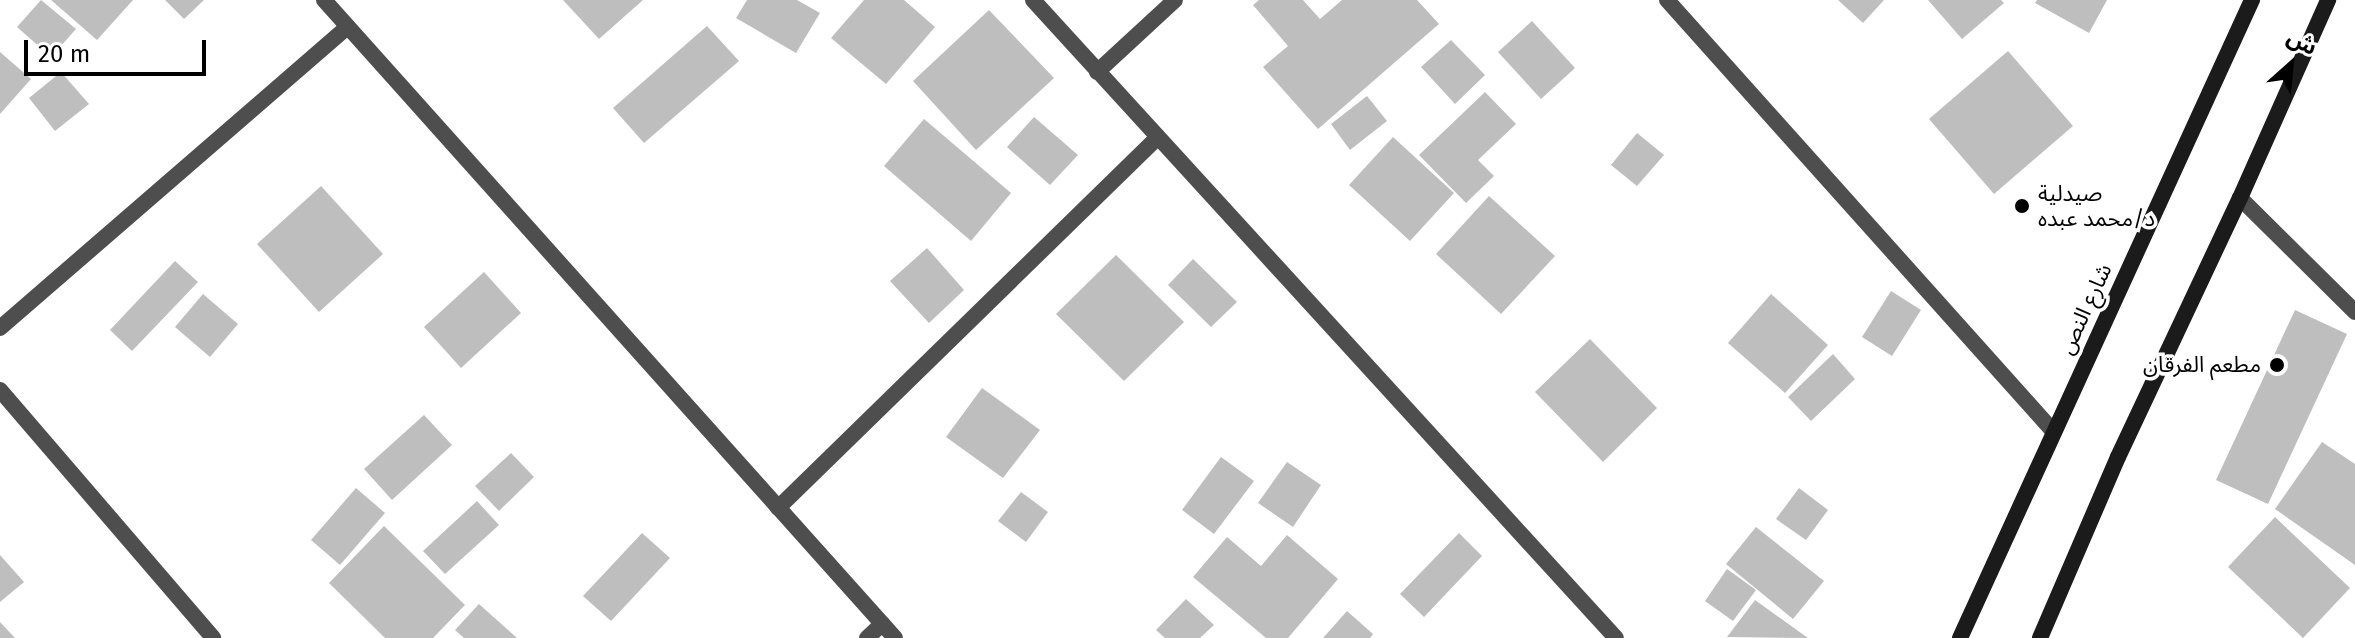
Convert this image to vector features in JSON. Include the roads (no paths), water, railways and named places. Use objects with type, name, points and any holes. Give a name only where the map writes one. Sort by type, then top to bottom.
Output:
[{"type":"main road","name":"شارع النص","points":[[1960,638],[2252,0]]},
{"type":"main road","points":[[2040,638],[2118,457],[2240,198],[2328,0]]},
{"type":"street","points":[[324,0],[895,638]]},
{"type":"street","points":[[1033,0],[1616,638]]},
{"type":"street","points":[[1097,72],[1175,0]]},
{"type":"street","points":[[1667,0],[2053,431]]},
{"type":"street","points":[[0,328],[348,27]]},
{"type":"street","points":[[778,508],[1157,138]]},
{"type":"street","points":[[2240,198],[2355,312]]},
{"type":"street","points":[[0,390],[213,638]]},
{"type":"street","points":[[867,638],[882,624]]},
{"type":"place","name":"صيدلية د/محمد عبده","points":[[2022,206]]},
{"type":"place","name":"مطعم الفرقان","points":[[2277,365]]}]
